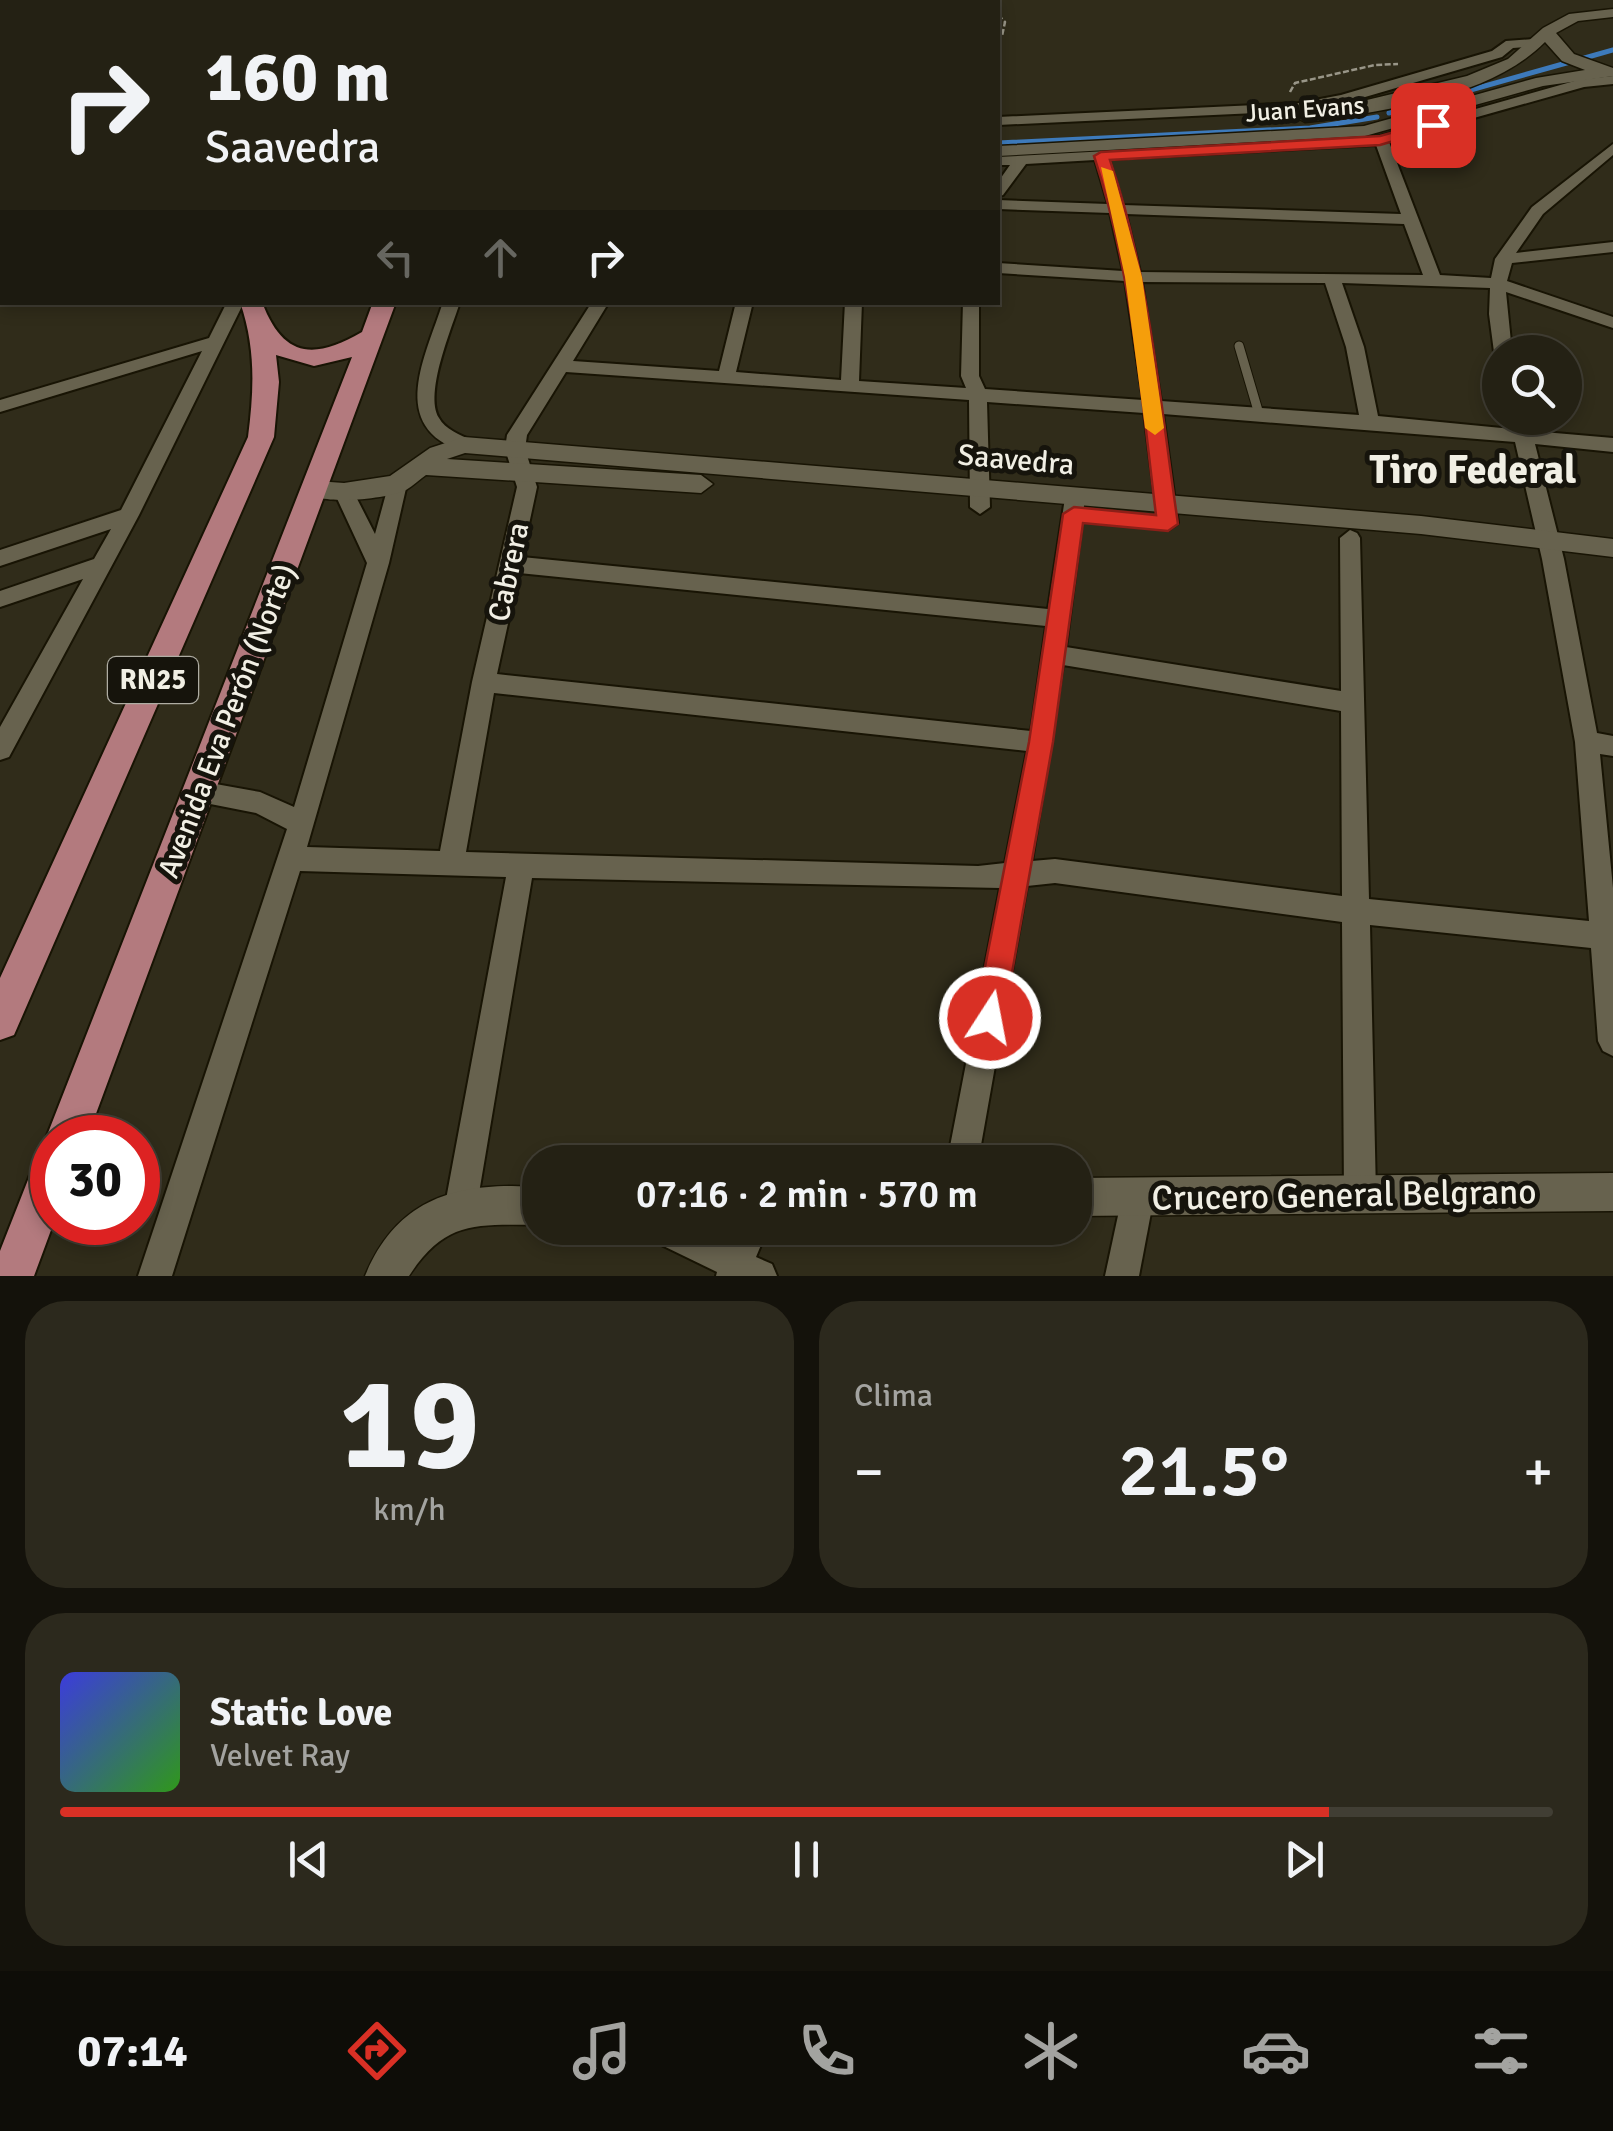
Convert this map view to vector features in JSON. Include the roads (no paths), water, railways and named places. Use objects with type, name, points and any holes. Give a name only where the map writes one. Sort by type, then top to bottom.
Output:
[{"type":"main road","name":"Avenida Eva Perón (Norte)","points":[[75,1115],[199,792],[330,491],[384,305]]},
{"type":"main road","points":[[256,316],[279,350],[322,360],[338,356],[372,336]]},
{"type":"main road","name":"RN25","points":[[0,1021],[261,438],[267,382],[256,316]]},
{"type":"main road","points":[[12,1276],[30,1229]]},
{"type":"street","points":[[1608,12],[1559,23],[1541,37],[1563,55],[1612,75]]},
{"type":"street","name":"Juan Evans","points":[[1000,121],[1310,106],[1498,54],[1519,41],[1541,37]]},
{"type":"street","name":"Juan Evans","points":[[1000,133],[1336,115],[1497,71],[1512,64],[1541,37]]},
{"type":"street","name":"Juan Evans","points":[[1000,161],[1380,140],[1612,75]]},
{"type":"street","name":"Juan Evans","points":[[1000,151],[1366,131],[1542,81],[1612,75]]},
{"type":"street","points":[[1380,140],[1433,279]]},
{"type":"street","points":[[1499,335],[1498,283],[1508,245],[1536,211],[1613,148]]},
{"type":"street","points":[[1101,156],[1134,277],[1167,514]]},
{"type":"street","points":[[1000,189],[1020,160]]},
{"type":"street","points":[[1000,205],[1409,219]]},
{"type":"street","points":[[1503,259],[1613,247]]},
{"type":"street","points":[[1000,268],[1134,277],[1498,283],[1613,323]]},
{"type":"street","points":[[1332,278],[1355,347],[1370,422]]},
{"type":"street","points":[[0,750],[130,515],[234,305]]},
{"type":"street","points":[[451,305],[425,395],[426,414],[440,432],[464,444]]},
{"type":"street","name":"Cabrera","points":[[451,864],[484,682],[528,487],[518,459],[517,435],[599,305]]},
{"type":"street","points":[[726,378],[744,305]]},
{"type":"street","points":[[850,386],[854,305]]},
{"type":"street","points":[[971,305],[970,376],[978,395],[980,498]]},
{"type":"street","points":[[0,406],[214,342]]},
{"type":"street","points":[[560,366],[1370,422],[1482,426]]},
{"type":"street","points":[[1523,435],[1551,550],[1587,742],[1609,937],[1613,1041]]},
{"type":"street","points":[[1562,435],[1613,445]]},
{"type":"street","points":[[378,562],[330,491],[397,484],[418,466],[464,444]]},
{"type":"street","name":"Saavedra","points":[[464,444],[518,459]]},
{"type":"street","name":"Saavedra","points":[[418,466],[518,459],[1167,514],[1421,525],[1613,566]]},
{"type":"street","points":[[155,1276],[291,859],[397,484]]},
{"type":"street","points":[[965,1145],[1041,742],[1074,506]]},
{"type":"street","name":"Saavedra","points":[[1167,514],[1350,538],[1551,550],[1613,548]]},
{"type":"street","points":[[0,558],[130,515]]},
{"type":"street","points":[[1350,538],[1360,1194]]},
{"type":"street","points":[[512,564],[1058,619]]},
{"type":"street","points":[[0,599],[102,565]]},
{"type":"street","points":[[1053,654],[1352,703]]},
{"type":"street","points":[[484,682],[1041,742]]},
{"type":"street","points":[[1587,742],[1613,746]]},
{"type":"street","points":[[199,792],[260,804],[300,822]]},
{"type":"street","points":[[291,859],[958,878],[1055,871],[1609,937]]},
{"type":"street","points":[[461,1205],[522,867]]},
{"type":"street","name":"Crucero General Belgrano","points":[[1092,1198],[1613,1192]]},
{"type":"street","points":[[1122,1276],[1138,1197]]},
{"type":"street","points":[[384,1276],[422,1226],[461,1205],[522,1206]]},
{"type":"street","points":[[692,1245],[743,1272],[749,1245]]},
{"type":"lane","points":[[1239,346],[1259,414]]},
{"type":"waterway","points":[[1581,59],[1613,50]]},
{"type":"waterway","points":[[1389,113],[1570,62]]},
{"type":"waterway","points":[[1000,143],[1310,128],[1377,117]]},
{"type":"district","name":"Tiro Federal","points":[[1473,470]]}]
